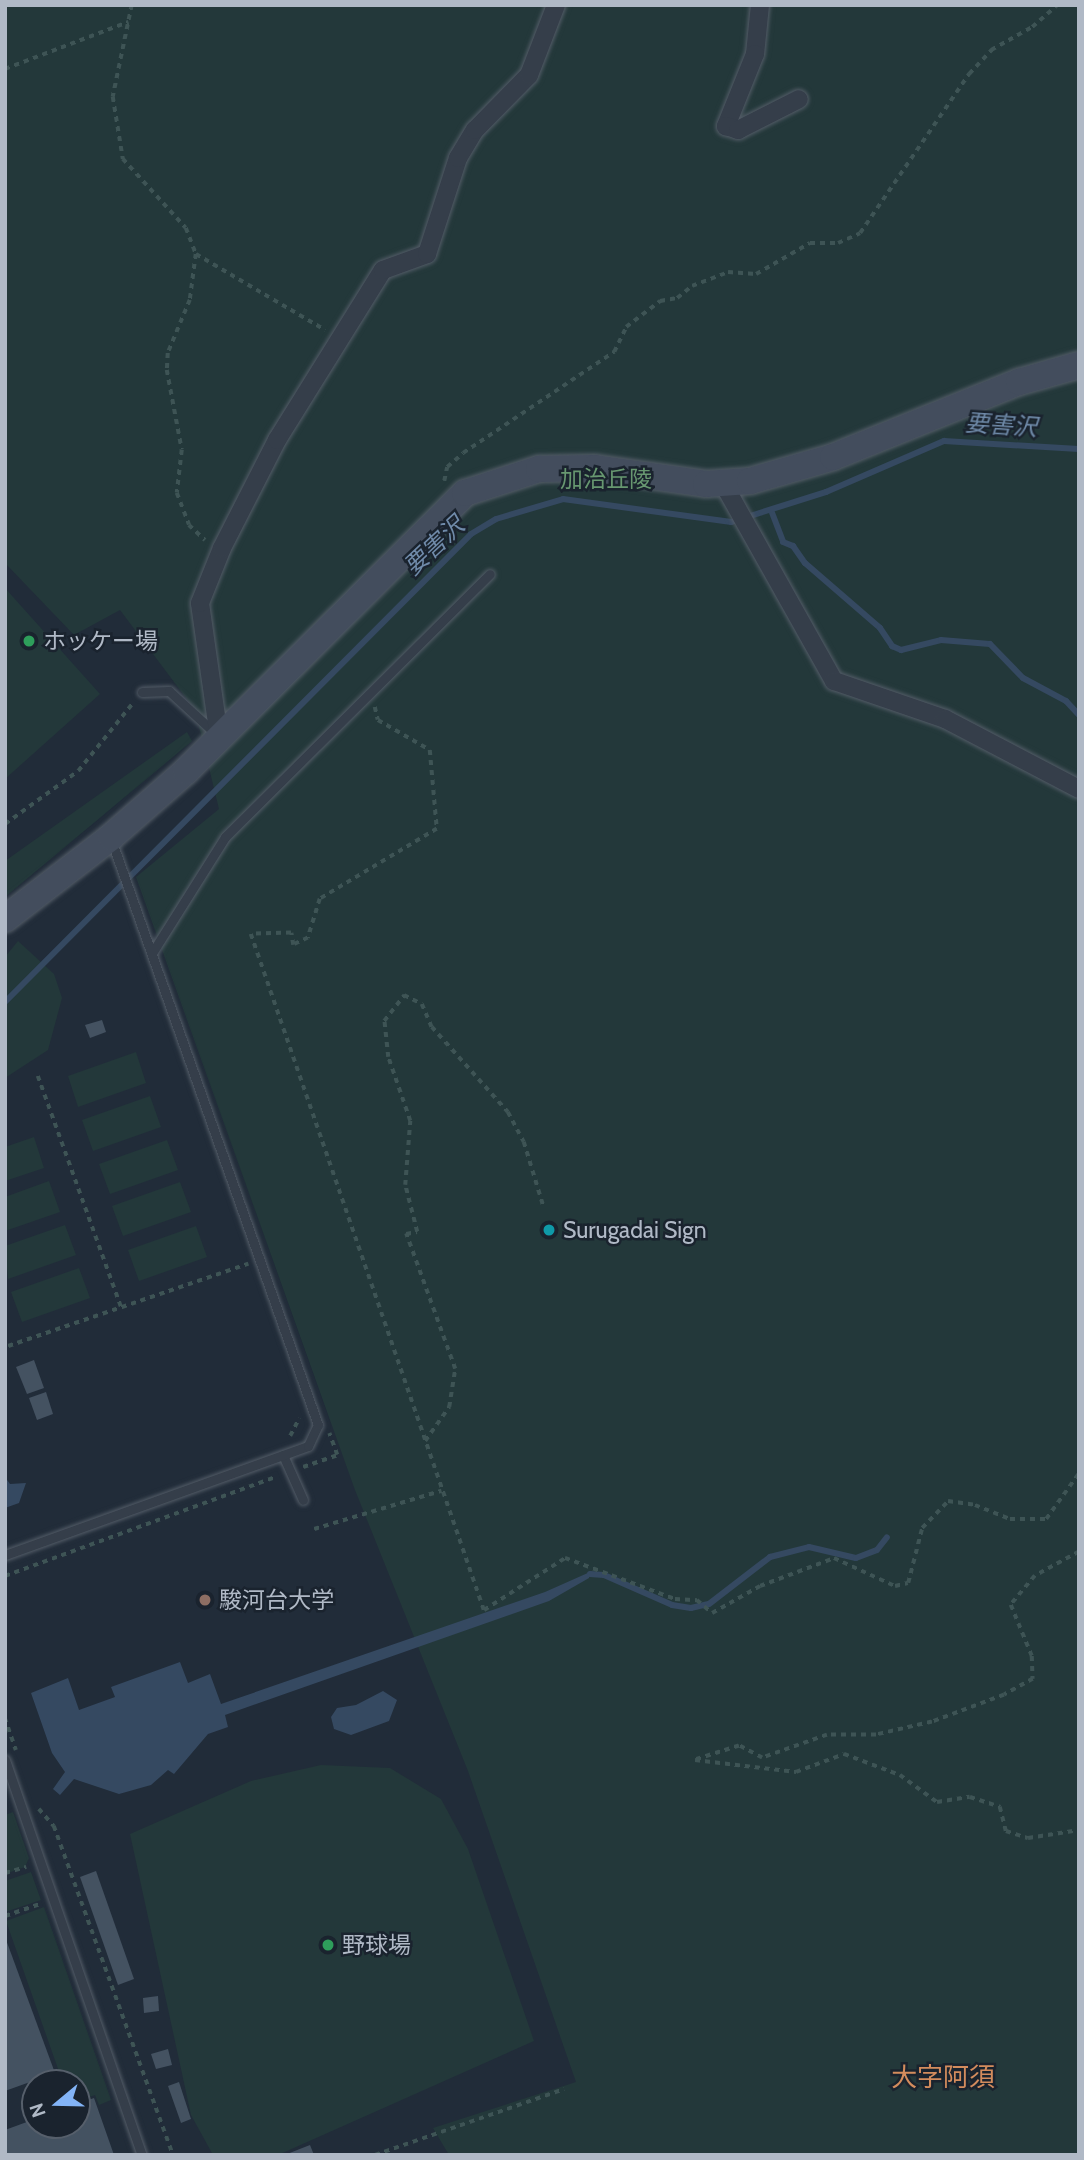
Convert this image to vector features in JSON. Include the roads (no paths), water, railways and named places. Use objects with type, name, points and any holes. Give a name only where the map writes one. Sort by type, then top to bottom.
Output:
[{"type":"street","points":[[219,737],[200,603],[219,554],[277,440],[343,340],[383,270],[428,254],[458,158],[475,130],[529,75],[556,5]]},
{"type":"street","points":[[761,5],[755,54],[726,127],[738,130],[799,99]]},
{"type":"street","points":[[5,919],[111,837],[219,737],[465,493],[502,478],[550,469],[595,468],[729,497],[1019,382],[1079,365]]},
{"type":"street","points":[[729,497],[834,681],[945,719],[1079,789]]},
{"type":"lane","points":[[152,953],[225,837],[490,574]]},
{"type":"lane","points":[[142,692],[169,691],[219,737]]},
{"type":"lane","points":[[5,1555],[308,1446],[318,1425],[312,1399],[111,837]]},
{"type":"lane","points":[[283,1455],[303,1500]]},
{"type":"lane","points":[[5,1760],[10,1788],[142,2155]]},
{"type":"water","points":[[5,1477],[10,1484],[26,1483],[19,1503],[5,1508]]},
{"type":"water","points":[[590,1572],[589,1578],[549,1601],[225,1715],[228,1727],[208,1734],[174,1774],[168,1770],[151,1785],[119,1794],[74,1779],[60,1795],[53,1789],[65,1772],[52,1753],[31,1693],[68,1678],[79,1710],[115,1697],[111,1687],[180,1662],[188,1683],[210,1674],[221,1704],[545,1592]]},
{"type":"water","points":[[383,1691],[397,1700],[389,1721],[351,1735],[334,1729],[331,1717],[337,1708],[356,1705]]},
{"type":"waterway","name":"要害沢","points":[[5,1002],[471,534],[496,519],[563,499],[731,522],[826,492],[944,441],[1079,449]]},
{"type":"waterway","points":[[771,510],[783,542],[793,546],[805,563],[880,628],[892,646],[901,650],[941,640],[990,644],[1023,678],[1066,701],[1079,715]]},
{"type":"waterway","points":[[590,1574],[604,1575],[672,1605],[691,1608],[709,1604],[770,1557],[809,1547],[856,1558],[877,1550],[887,1537]]},
{"type":"place","name":"ホッケー場","points":[[29,641]]},
{"type":"place","name":"Surugadai Sign","points":[[549,1230]]},
{"type":"place","name":"駿河台大学","points":[[205,1600]]},
{"type":"place","name":"野球場","points":[[328,1945]]},
{"type":"district","name":"大字阿須","points":[[943,2078]]},
{"type":"park label","name":"加治丘陵","points":[[606,479]]}]
